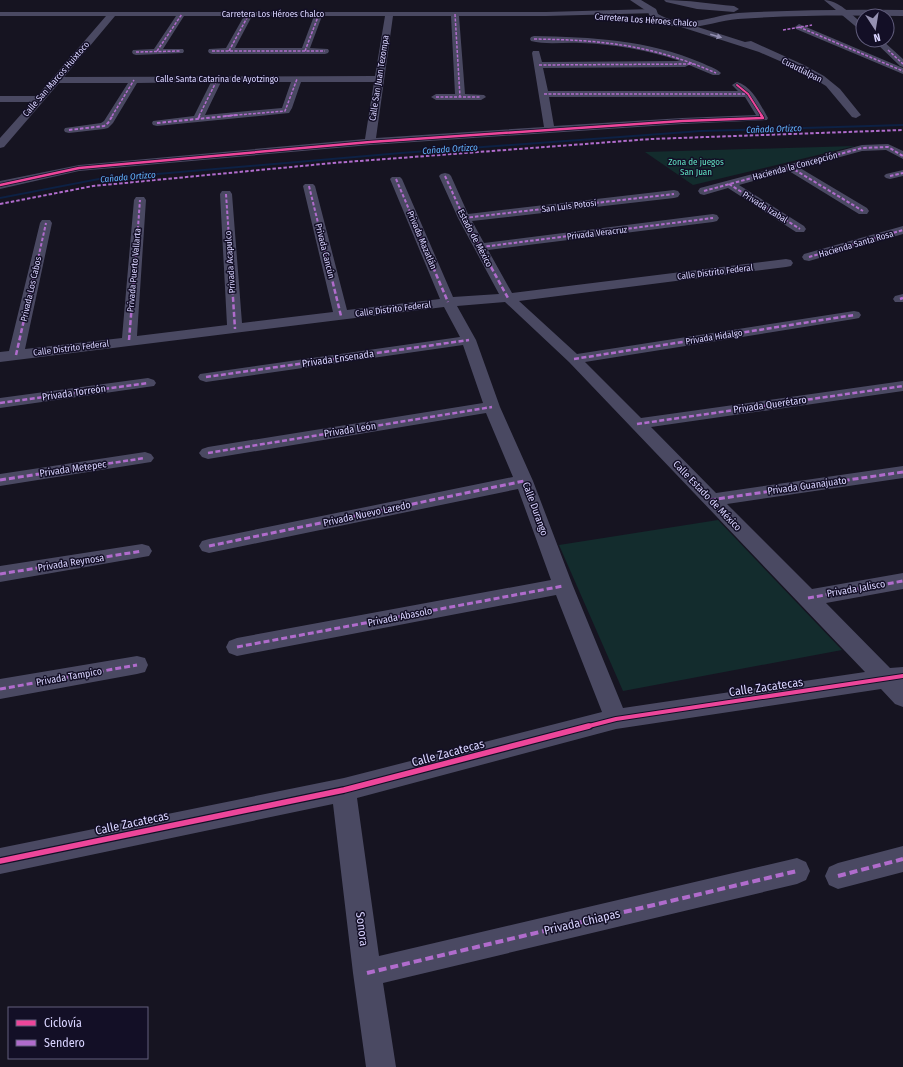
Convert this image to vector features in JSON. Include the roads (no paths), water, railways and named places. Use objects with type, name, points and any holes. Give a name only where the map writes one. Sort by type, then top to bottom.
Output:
[{"type":"street","points":[[635,0],[653,11],[653,15],[658,19],[759,49]]},
{"type":"street","points":[[669,0],[702,8],[715,14],[716,17],[714,20],[732,34],[759,49]]},
{"type":"street","points":[[828,0],[855,21]]},
{"type":"street","points":[[129,14],[136,5]]},
{"type":"street","name":"Carretera Los Héroes Chalco","points":[[0,14],[455,14],[471,10],[546,14],[653,11],[657,8],[675,5],[702,8],[903,13]]},
{"type":"street","name":"Carretera Los Héroes Chalco","points":[[546,14],[693,24],[750,15],[817,12]]},
{"type":"street","name":"Calle San Marcos Huixtoco","points":[[0,145],[113,14]]},
{"type":"street","points":[[158,51],[182,14]]},
{"type":"street","points":[[229,51],[249,14]]},
{"type":"street","points":[[305,51],[319,14]]},
{"type":"street","name":"Calle San Juan Tezompa","points":[[370,142],[378,79],[389,14]]},
{"type":"street","points":[[455,14],[460,97]]},
{"type":"street","points":[[525,14],[539,65],[550,131]]},
{"type":"street","points":[[783,30],[812,25]]},
{"type":"street","points":[[799,27],[903,71]]},
{"type":"street","points":[[531,32],[618,42],[659,51],[698,64],[716,74]]},
{"type":"street","name":"Cuautlalpan","points":[[759,49],[805,70],[828,83],[843,98],[856,115]]},
{"type":"street","points":[[888,50],[903,50]]},
{"type":"street","points":[[888,50],[903,64]]},
{"type":"street","points":[[136,52],[180,51]]},
{"type":"street","points":[[212,51],[325,51]]},
{"type":"street","points":[[539,65],[698,64]]},
{"type":"street","name":"Calle Santa Catarina de Ayotzingo","points":[[56,80],[378,79]]},
{"type":"street","points":[[69,130],[104,126],[108,123],[134,80]]},
{"type":"street","points":[[198,119],[217,80]]},
{"type":"street","points":[[157,123],[285,111],[296,80]]},
{"type":"street","points":[[0,185],[79,168],[370,142],[682,121],[763,118],[748,94],[737,85]]},
{"type":"street","points":[[544,94],[748,94]]},
{"type":"street","points":[[436,98],[481,97]]},
{"type":"street","points":[[0,99],[40,99]]},
{"type":"street","name":"Hacienda la Concepción","points":[[704,191],[862,148],[888,147],[903,156]]},
{"type":"street","points":[[790,167],[863,211]]},
{"type":"street","points":[[890,176],[903,173]]},
{"type":"street","name":"Estado de México","points":[[445,176],[464,218],[508,298]]},
{"type":"street","name":"Privada Mazatlán","points":[[396,179],[448,302]]},
{"type":"street","name":"Privada Izabal","points":[[730,184],[800,229]]},
{"type":"street","name":"Privada Cancún","points":[[310,186],[341,316]]},
{"type":"street","name":"Privada Acapulco","points":[[226,194],[234,329]]},
{"type":"street","name":"San Luis Potosí","points":[[464,218],[674,194]]},
{"type":"street","name":"Privada Puerto Vallarta","points":[[129,340],[140,200]]},
{"type":"street","name":"Privada Veracruz","points":[[481,247],[713,218]]},
{"type":"street","name":"Privada Los Cabos","points":[[16,355],[46,223]]},
{"type":"street","name":"Hacienda Santa Rosa","points":[[809,257],[903,230]]},
{"type":"street","name":"Calle Distrito Federal","points":[[0,357],[448,302],[508,298],[786,263]]},
{"type":"street","name":"Calle Estado de México","points":[[508,298],[574,359],[710,500],[808,598],[894,678],[903,697]]},
{"type":"street","name":"Calle Durango","points":[[448,302],[469,340],[492,407],[524,481],[563,586],[616,719]]},
{"type":"street","name":"Privada Hidalgo","points":[[574,359],[854,315]]},
{"type":"street","name":"Privada Ensenada","points":[[206,377],[469,340]]},
{"type":"street","name":"Privada Torreón","points":[[0,403],[148,383]]},
{"type":"street","name":"Privada Querétaro","points":[[637,424],[903,386]]},
{"type":"street","name":"Privada León","points":[[208,453],[492,407]]},
{"type":"street","name":"Privada Metepec","points":[[0,480],[145,458]]},
{"type":"street","name":"Privada Guanajuato","points":[[710,500],[903,472]]},
{"type":"street","name":"Privada Nuevo Laredo","points":[[209,546],[524,481]]},
{"type":"street","name":"Privada Reynosa","points":[[0,574],[142,551]]},
{"type":"street","name":"Privada Jalisco","points":[[808,598],[903,581]]},
{"type":"street","name":"Privada Abasolo","points":[[237,647],[563,586]]},
{"type":"street","name":"Privada Tampico","points":[[0,689],[137,665]]},
{"type":"street","name":"Calle Zacatecas","points":[[0,861],[344,790],[616,719],[894,678]]},
{"type":"street","name":"Sonora","points":[[344,790],[367,973],[381,1067]]},
{"type":"street","points":[[838,876],[903,860]]},
{"type":"street","name":"Privada Chiapas","points":[[367,973],[797,871]]},
{"type":"waterway","name":"Cañada Ortizco","points":[[0,198],[99,179],[401,153],[701,131],[903,125]]},
{"type":"park label","name":"Zona de juegos San Juan","points":[[696,168]]}]
